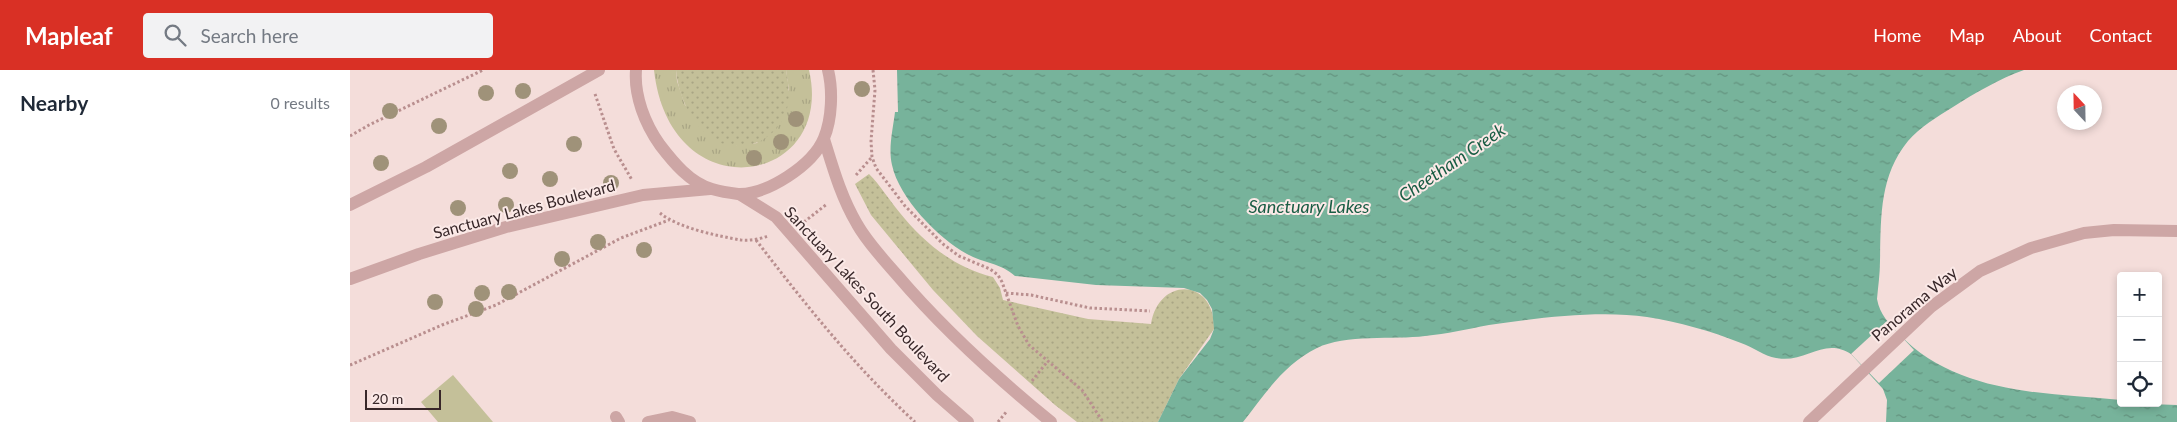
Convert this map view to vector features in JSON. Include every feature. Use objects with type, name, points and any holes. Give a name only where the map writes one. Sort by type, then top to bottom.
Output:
[{"type":"street","points":[[350,206],[426,167],[599,70]]},
{"type":"street","points":[[636,70],[635,80],[640,103],[652,133],[665,151],[686,173],[710,189],[739,194],[768,187],[793,174],[809,160],[824,139],[830,104],[828,70]]},
{"type":"street","name":"Sanctuary Lakes South Boulevard","points":[[824,139],[838,185],[850,211],[858,226],[884,260],[920,302],[963,344],[1051,422]]},
{"type":"street","name":"Sanctuary Lakes Boulevard","points":[[350,279],[419,254],[506,227],[643,195],[710,189]]},
{"type":"street","name":"Sanctuary Lakes South Boulevard","points":[[739,194],[776,217],[891,349],[937,395],[968,422]]},
{"type":"street","name":"Panorama Way","points":[[1810,422],[1900,334],[1955,288],[1980,271],[2051,241],[2099,232],[2135,230],[2177,231]]},
{"type":"street","points":[[648,422],[672,417],[690,422]]},
{"type":"path","points":[[350,136],[483,70]]},
{"type":"path","points":[[873,70],[872,157],[876,168],[924,226],[959,256],[990,269],[1002,282],[1018,326],[1029,345],[1082,390],[1103,422]]},
{"type":"path","points":[[350,365],[442,325],[496,305],[621,238],[669,220]]},
{"type":"path","points":[[756,239],[793,288],[848,353],[915,422]]},
{"type":"path","points":[[1006,293],[1031,295],[1090,308],[1150,311]]},
{"type":"green space","points":[[654,70],[676,70],[677,81],[685,105],[737,146],[757,143],[789,90],[786,70],[809,70],[811,109],[798,139],[776,159],[748,167],[717,163],[689,147],[666,116]]},
{"type":"green space","points":[[676,70],[786,70],[789,96],[781,123],[767,137],[748,145],[728,145],[717,141],[707,135],[691,116],[681,93]]},
{"type":"green space","points":[[869,174],[909,224],[930,244],[953,261],[993,277],[1000,288],[1003,300],[1088,319],[1151,324],[1156,308],[1164,297],[1175,291],[1186,289],[1197,292],[1206,300],[1212,312],[1214,329],[1179,379],[1158,422],[1077,422],[1055,405],[977,336],[933,290],[871,215],[855,184]]},
{"type":"green space","points":[[453,375],[493,422],[438,422],[421,402]]},
{"type":"water","name":"Sanctuary Lakes","points":[[897,70],[2024,70],[1987,87],[1935,118],[1908,141],[1899,154],[1887,183],[1882,214],[1877,299],[1880,310],[1899,334],[1922,354],[1947,369],[2002,387],[2032,392],[2117,400],[2117,407],[2177,405],[2177,422],[1886,422],[1887,400],[1883,389],[1851,354],[1841,349],[1823,349],[1786,359],[1776,358],[1730,339],[1683,324],[1647,317],[1609,314],[1547,318],[1489,325],[1433,335],[1355,339],[1328,344],[1305,355],[1285,371],[1267,390],[1243,422],[1158,422],[1179,379],[1210,339],[1214,329],[1212,309],[1207,300],[1200,293],[1184,288],[1096,285],[1015,276],[1004,268],[967,254],[932,228],[911,203],[896,178],[890,152],[895,112],[898,112]]},
{"type":"pier","points":[[1887,321],[1914,350],[1879,383],[1851,354]]},
{"type":"water label","name":"Cheetham Creek","points":[[1452,163]]}]
